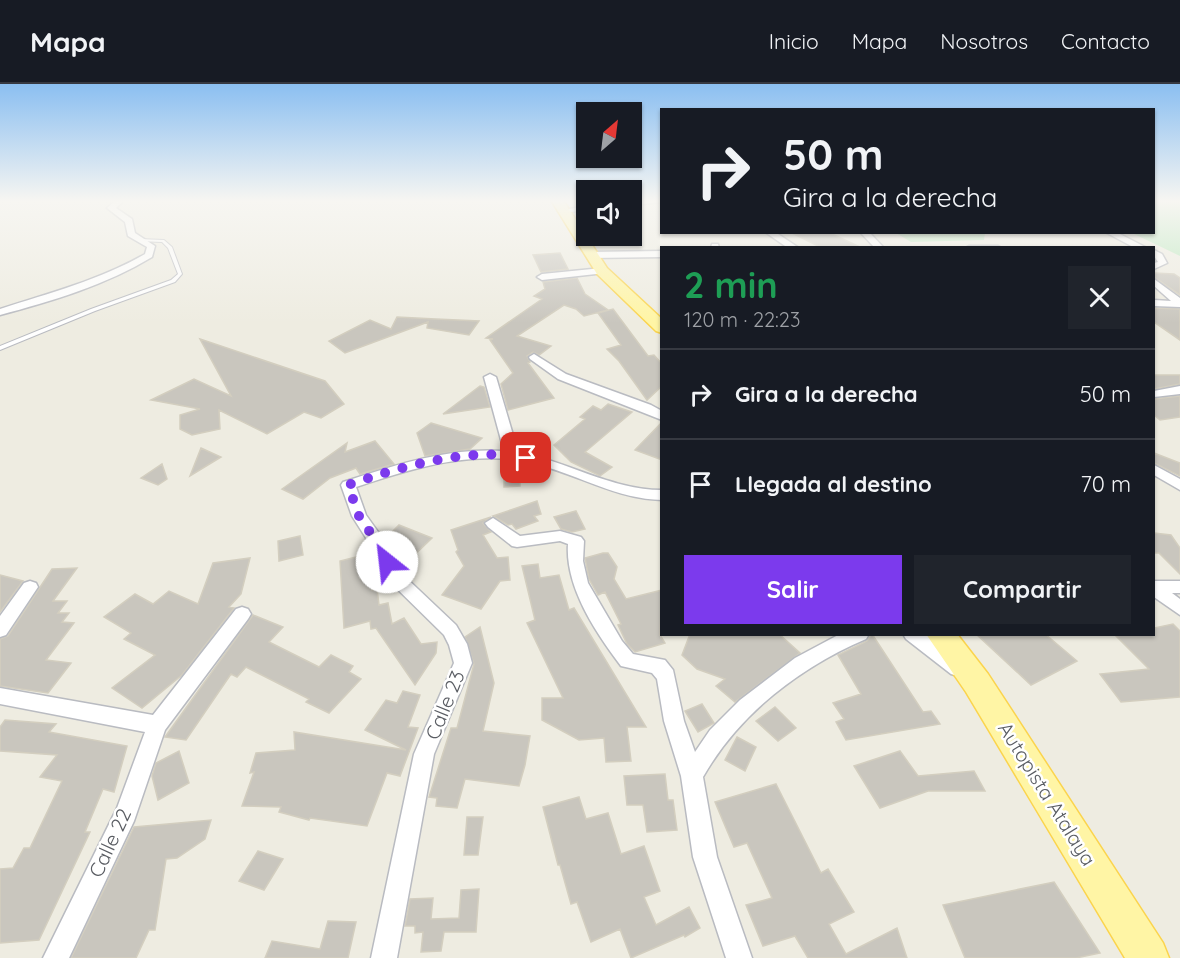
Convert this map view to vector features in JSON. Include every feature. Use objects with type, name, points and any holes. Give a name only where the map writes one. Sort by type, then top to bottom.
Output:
[{"type":"main road","points":[[581,241],[602,271],[660,326]]},
{"type":"main road","name":"Autopista Atalaya","points":[[942,636],[977,683],[1148,958]]},
{"type":"street","points":[[0,312],[88,284],[129,267],[149,255],[151,246],[141,241]]},
{"type":"street","points":[[590,255],[660,254]]},
{"type":"street","points":[[1155,254],[1163,263],[1155,266]]},
{"type":"street","points":[[542,277],[602,271]]},
{"type":"street","points":[[1155,283],[1180,303]]},
{"type":"street","points":[[1155,303],[1180,303]]},
{"type":"street","points":[[534,357],[562,376],[615,395],[660,415]]},
{"type":"street","points":[[490,376],[512,455],[540,461],[624,489],[651,496],[660,495]]},
{"type":"street","points":[[1155,394],[1180,390]]},
{"type":"street","name":"Calle 23","points":[[384,958],[424,754],[462,663],[458,644],[450,630],[394,576],[380,547],[359,516],[348,485],[376,475],[448,460],[512,455]]},
{"type":"street","points":[[1155,470],[1180,485]]},
{"type":"street","points":[[493,523],[517,542],[560,536],[576,542],[575,561],[580,584],[616,646],[628,661],[658,666],[666,676],[674,721],[692,776],[705,857],[739,958]]},
{"type":"street","points":[[0,630],[30,587]]},
{"type":"street","points":[[1155,588],[1180,587]]},
{"type":"street","points":[[1155,589],[1180,608]]},
{"type":"street","name":"Calle 22","points":[[56,958],[126,813],[157,725],[242,614]]},
{"type":"street","points":[[692,776],[716,738],[751,702],[802,664],[855,636]]},
{"type":"street","points":[[915,636],[977,683]]},
{"type":"street","points":[[0,696],[157,725]]},
{"type":"lane","points":[[0,348],[93,310],[173,282],[180,274],[170,247],[163,241],[158,241]]},
{"type":"green space","points":[[909,241],[955,241],[911,242]]},
{"type":"green space","points":[[1148,241],[1180,241],[1180,256]]},
{"type":"building","points":[[808,241],[847,241],[858,246],[818,246]]},
{"type":"building","points":[[560,253],[568,269],[541,272],[533,255]]},
{"type":"building","points":[[1155,273],[1174,274],[1180,278],[1180,295],[1155,278]]},
{"type":"building","points":[[577,278],[585,294],[608,310],[584,316],[576,309],[564,305],[517,336],[551,346],[539,355],[533,352],[527,356],[530,362],[528,363],[554,398],[508,410],[501,384],[513,373],[490,340],[493,339],[486,338],[542,299],[534,296],[545,289],[543,282]]},
{"type":"building","points":[[1155,308],[1180,309],[1180,340],[1155,323]]},
{"type":"building","points":[[613,309],[648,356],[654,355],[660,362],[660,388],[647,400],[619,361],[607,349],[621,345],[598,313]]},
{"type":"building","points":[[397,317],[479,321],[469,335],[427,328],[428,322],[345,353],[329,341],[370,320],[391,329]]},
{"type":"building","points":[[200,339],[325,381],[344,404],[321,418],[304,412],[267,434],[219,410],[220,429],[192,435],[180,429],[180,415],[200,409],[151,400],[194,379],[231,396]]},
{"type":"building","points":[[1155,375],[1180,375],[1180,384],[1155,389]]},
{"type":"building","points":[[480,386],[484,387],[490,407],[443,414]]},
{"type":"building","points":[[1180,396],[1180,417],[1160,420],[1155,416],[1155,399]]},
{"type":"building","points":[[608,404],[632,412],[585,452],[612,467],[600,476],[571,462],[554,445],[585,419],[580,417],[593,406],[601,410]]},
{"type":"building","points":[[431,423],[482,438],[470,449],[425,456],[417,433]]},
{"type":"building","points":[[660,424],[660,459],[635,450]]},
{"type":"building","points":[[375,441],[394,464],[360,474],[356,468],[330,478],[303,499],[282,489],[347,443],[345,452]]},
{"type":"building","points":[[201,448],[221,457],[190,476]]},
{"type":"building","points":[[1155,453],[1180,463],[1180,476],[1155,464]]},
{"type":"building","points":[[162,464],[167,479],[158,485],[141,478]]},
{"type":"building","points":[[520,470],[520,486],[504,487],[504,471]]},
{"type":"building","points":[[537,501],[541,514],[534,516],[538,521],[516,529],[512,524],[508,525],[493,516]]},
{"type":"building","points":[[576,511],[585,529],[572,532],[561,529],[554,517]]},
{"type":"building","points":[[491,517],[483,523],[491,532],[483,535],[497,558],[508,557],[510,580],[500,581],[481,609],[442,595],[464,566],[456,552],[458,550],[451,530]]},
{"type":"building","points":[[399,525],[432,538],[406,563],[396,558],[388,542],[388,536]]},
{"type":"building","points":[[1155,533],[1171,535],[1180,548],[1180,574],[1159,553],[1155,553]]},
{"type":"building","points":[[300,536],[303,555],[279,561],[278,541]]},
{"type":"building","points":[[608,553],[617,567],[614,579],[626,599],[660,590],[660,636],[665,643],[635,652],[627,644],[618,625],[621,624],[605,592],[598,595],[589,579],[585,558]]},
{"type":"building","points":[[368,554],[372,590],[377,589],[379,605],[388,603],[392,624],[404,618],[421,644],[437,642],[436,653],[415,685],[376,628],[371,629],[370,621],[344,628],[340,561]]},
{"type":"building","points":[[250,558],[241,594],[229,607],[234,608],[182,675],[142,708],[112,688],[155,655],[124,639],[131,633],[104,617],[135,594],[153,604],[169,591],[198,604],[213,563]]},
{"type":"building","points":[[538,564],[540,578],[559,575],[569,610],[574,608],[646,727],[627,727],[631,761],[606,762],[604,738],[579,740],[542,720],[542,698],[563,698],[527,623],[535,620],[522,566]]},
{"type":"building","points":[[77,568],[53,601],[67,601],[58,613],[69,613],[62,622],[74,623],[46,660],[71,663],[48,693],[0,686],[0,639],[8,636],[52,569]]},
{"type":"building","points":[[0,575],[23,581],[0,612]]},
{"type":"building","points":[[253,615],[283,627],[269,642],[319,667],[331,655],[353,666],[349,672],[361,679],[329,713],[306,702],[309,699],[246,667],[237,677],[231,674],[186,740],[165,737]]},
{"type":"building","points":[[1173,624],[1180,631],[1180,697],[1121,702],[1100,674],[1149,669],[1116,636],[1155,636],[1155,628]]},
{"type":"building","points":[[480,627],[494,683],[483,731],[530,736],[525,765],[519,786],[465,779],[457,808],[436,806],[437,798],[429,797],[451,728],[457,728],[474,664],[465,637]]},
{"type":"building","points":[[689,636],[781,636],[800,653],[735,702],[716,686],[725,679],[697,669],[682,655]]},
{"type":"building","points":[[873,636],[923,712],[931,711],[940,724],[846,740],[836,722],[844,719],[833,703],[861,694],[838,655]]},
{"type":"building","points":[[978,636],[1047,636],[1077,661],[1031,685]]},
{"type":"building","points":[[403,691],[420,695],[408,727],[418,728],[400,776],[387,773],[367,826],[310,818],[309,820],[279,812],[281,807],[242,806],[254,772],[250,773],[256,753],[295,750],[294,732],[406,750],[365,730],[386,700],[397,703]]},
{"type":"building","points":[[702,704],[714,723],[698,732],[685,711]]},
{"type":"building","points":[[775,707],[796,728],[778,741],[756,721]]},
{"type":"building","points":[[5,720],[56,724],[49,732],[127,746],[114,792],[103,789],[85,832],[90,832],[39,940],[0,943],[0,869],[13,868],[24,848],[30,848],[62,781],[40,777],[57,755],[0,751],[0,727]]},
{"type":"building","points":[[737,737],[756,747],[745,771],[725,760]]},
{"type":"building","points":[[179,751],[189,783],[158,800],[152,776],[156,763]]},
{"type":"building","points":[[900,751],[918,776],[974,771],[985,791],[928,791],[880,808],[854,766]]},
{"type":"building","points":[[665,774],[668,800],[673,800],[677,830],[647,832],[643,805],[627,805],[624,776]]},
{"type":"building","points":[[776,784],[821,873],[828,869],[854,912],[829,924],[846,954],[897,928],[907,958],[808,958],[795,936],[763,946],[746,905],[772,898],[747,843],[734,847],[715,802]]},
{"type":"building","points":[[579,797],[586,819],[608,813],[621,854],[644,846],[660,891],[644,897],[656,925],[689,907],[700,928],[685,937],[684,935],[631,958],[620,929],[591,942],[577,902],[571,904],[543,807]]},
{"type":"building","points":[[467,817],[483,817],[478,855],[464,855]]},
{"type":"building","points":[[211,820],[205,839],[177,858],[166,859],[155,930],[149,930],[136,958],[71,958],[134,827]]},
{"type":"building","points":[[258,851],[283,859],[264,890],[239,881]]},
{"type":"building","points":[[1054,882],[1100,953],[1076,958],[965,958],[943,905]]},
{"type":"building","points":[[479,889],[476,932],[444,932],[441,951],[421,952],[423,932],[415,933],[415,926],[405,926],[410,899],[433,898],[431,919],[459,918],[461,890]]},
{"type":"building","points":[[328,921],[356,922],[348,958],[265,958],[272,941],[320,949]]},
{"type":"route","points":[[387,562],[380,547],[359,516],[348,485],[376,475],[458,458],[512,455],[526,458]]}]
